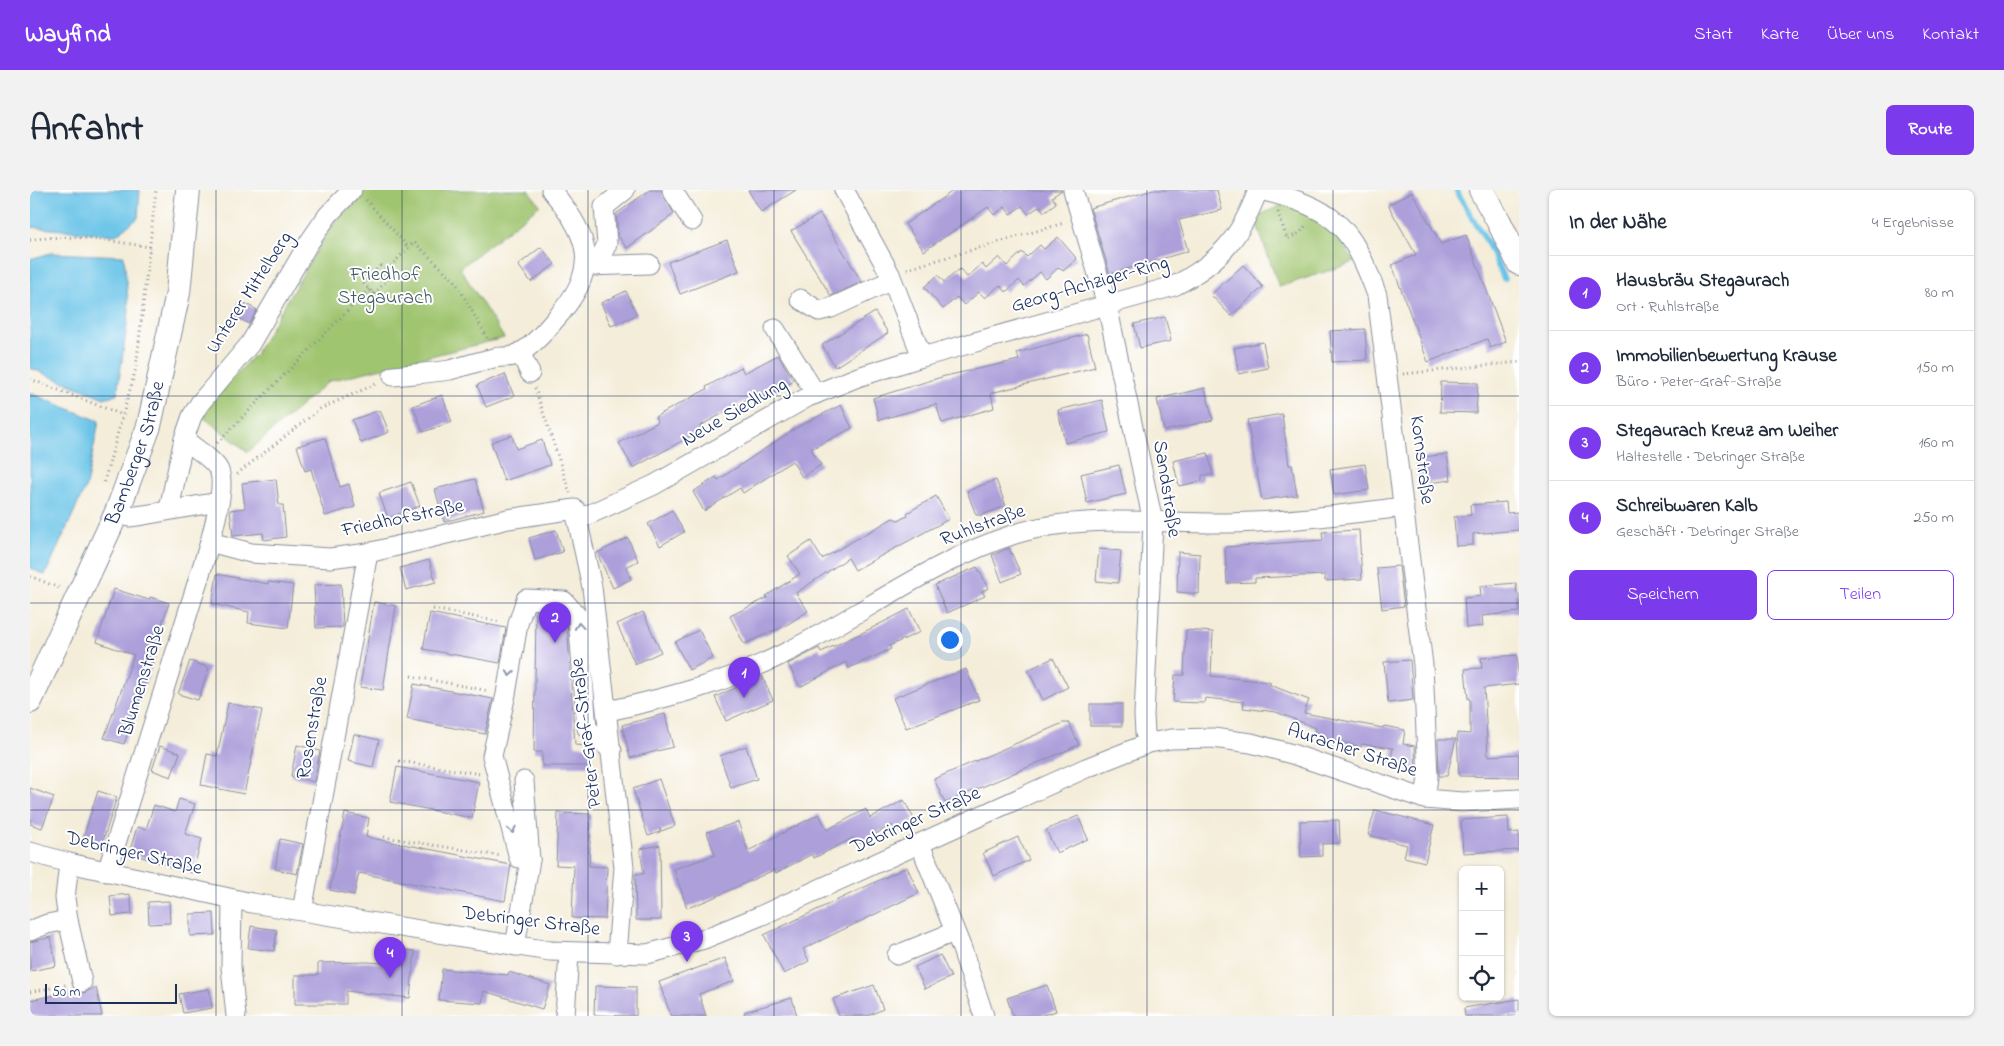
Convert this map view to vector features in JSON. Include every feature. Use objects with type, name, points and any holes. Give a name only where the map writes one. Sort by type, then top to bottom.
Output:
[{"type":"main road","name":"Bamberger Straße","points":[[30,701],[117,512],[151,417],[178,293],[188,190]]},
{"type":"main road","points":[[1481,190],[1519,263]]},
{"type":"street","points":[[552,190],[572,215],[583,237],[591,266]]},
{"type":"street","points":[[393,376],[449,370],[496,357],[512,356],[520,352],[543,333],[570,303],[591,266],[607,244],[604,207],[625,190]]},
{"type":"street","points":[[672,190],[692,221]]},
{"type":"street","points":[[844,190],[891,277],[922,357]]},
{"type":"street","name":"Sandstraße","points":[[1073,190],[1107,304],[1153,522],[1144,715],[1145,733],[1149,743]]},
{"type":"street","name":"Georg-Achziger-Ring","points":[[922,357],[1174,286],[1207,267],[1224,252],[1265,191]]},
{"type":"street","name":"Kornstraße","points":[[1265,191],[1294,198],[1322,212],[1343,228],[1359,249],[1378,296],[1423,665],[1428,777],[1426,799]]},
{"type":"street","name":"Unterer Mittelberg","points":[[169,509],[184,439],[192,416],[200,403],[250,344],[308,244],[328,215],[358,193]]},
{"type":"street","points":[[591,266],[649,264]]},
{"type":"street","points":[[800,299],[819,311],[831,308],[891,277]]},
{"type":"street","points":[[775,329],[816,394]]},
{"type":"street","points":[[520,352],[530,373]]},
{"type":"street","name":"Neue Siedlung","points":[[576,515],[654,486],[816,394],[858,377],[922,357]]},
{"type":"street","points":[[184,439],[217,467],[222,479]]},
{"type":"street","name":"Blumenstraße","points":[[107,872],[210,542],[222,479]]},
{"type":"street","points":[[117,512],[129,517],[218,502]]},
{"type":"street","name":"Ruhlstraße","points":[[608,711],[669,698],[716,684],[784,654],[938,566],[1015,534],[1070,524],[1270,522],[1404,507]]},
{"type":"street","name":"Friedhofstraße","points":[[210,542],[250,553],[330,558],[368,553],[508,519],[576,515]]},
{"type":"street","name":"Peter-Graf-Straße","points":[[576,515],[592,588],[608,711],[624,867],[618,954]]},
{"type":"street","name":"Rosenstraße","points":[[302,911],[368,553]]},
{"type":"street","points":[[524,859],[496,777],[492,756],[506,694],[518,624],[526,599],[564,601],[578,616],[587,728],[612,751]]},
{"type":"street","name":"Auracher Straße","points":[[1171,739],[1213,738],[1251,743],[1292,754],[1426,799],[1462,802],[1519,799]]},
{"type":"street","name":"Debringer Straße","points":[[30,852],[69,863],[232,900],[568,953],[648,954],[704,939],[920,844],[1086,768],[1149,743],[1171,739]]},
{"type":"street","points":[[515,946],[524,859],[524,781]]},
{"type":"street","points":[[920,844],[984,1016]]},
{"type":"street","points":[[69,863],[66,898],[68,920],[82,982]]},
{"type":"street","points":[[232,900],[231,967],[236,1016]]},
{"type":"street","points":[[30,931],[47,924],[68,920]]},
{"type":"street","points":[[897,955],[954,932]]},
{"type":"street","points":[[565,1016],[568,953]]},
{"type":"path","points":[[102,490],[136,368],[156,190]]},
{"type":"path","points":[[1265,191],[1276,207],[1287,239],[1300,234],[1307,224]]},
{"type":"path","points":[[358,193],[409,248]]},
{"type":"path","points":[[891,277],[1080,218]]},
{"type":"path","points":[[30,240],[42,238],[96,238],[150,247]]},
{"type":"path","points":[[387,270],[414,242],[455,281],[496,357]]},
{"type":"path","points":[[381,265],[387,270],[392,275],[374,294],[363,284],[381,265]]},
{"type":"path","points":[[204,456],[369,288]]},
{"type":"path","points":[[1387,375],[1519,362]]},
{"type":"path","points":[[222,479],[242,472],[320,409],[393,376]]},
{"type":"path","points":[[30,379],[123,415]]},
{"type":"path","points":[[542,406],[576,515]]},
{"type":"path","points":[[30,576],[78,597]]},
{"type":"path","points":[[433,609],[518,624]]},
{"type":"path","points":[[411,676],[506,694]]},
{"type":"path","points":[[399,761],[496,777]]},
{"type":"path","points":[[384,837],[524,859]]},
{"type":"path","points":[[30,992],[82,982]]},
{"type":"green space","name":"Friedhof Stegaurach","points":[[357,190],[528,190],[540,205],[460,268],[504,338],[329,381],[248,452],[199,414],[256,353],[335,220],[363,197]]},
{"type":"green space","points":[[1286,203],[1308,213],[1326,226],[1355,262],[1279,287],[1255,219]]},
{"type":"water","points":[[30,190],[140,190],[138,218],[116,235],[30,227]]},
{"type":"water","points":[[51,253],[124,256],[129,311],[117,394],[104,398],[30,368],[30,259]]},
{"type":"water","points":[[30,393],[99,421],[86,486],[45,575],[30,568]]},
{"type":"building","points":[[650,190],[661,190],[674,214],[627,248],[618,236],[616,214]]},
{"type":"building","points":[[748,190],[796,190],[761,212]]},
{"type":"building","points":[[954,190],[1062,190],[1052,197],[1056,203],[1044,212],[1040,206],[1028,214],[1022,206],[1010,214],[1005,207],[994,215],[988,207],[924,251],[905,224]]},
{"type":"building","points":[[1153,190],[1217,190],[1222,210],[1179,220],[1188,251],[1110,274],[1090,208]]},
{"type":"building","points":[[1412,192],[1441,244],[1466,235],[1506,342],[1490,348],[1487,339],[1428,362],[1392,265],[1416,255],[1388,205]]},
{"type":"building","points":[[820,214],[862,282],[831,296],[791,231]]},
{"type":"building","points":[[1058,237],[1077,259],[1063,271],[1059,267],[1046,279],[1040,272],[1024,286],[1019,280],[1006,292],[1000,285],[985,298],[979,292],[964,305],[957,297],[943,309],[924,287],[938,275],[944,282],[960,269],[967,277],[982,264],[986,269],[999,257],[1007,266],[1022,252],[1027,257],[1040,245],[1044,249]]},
{"type":"building","points":[[727,240],[739,271],[680,294],[668,262]]},
{"type":"building","points":[[541,247],[555,264],[531,282],[518,265]]},
{"type":"building","points":[[1243,265],[1263,287],[1231,316],[1211,295]]},
{"type":"building","points":[[626,291],[637,315],[611,326],[601,303]]},
{"type":"building","points":[[241,301],[257,310],[249,324],[233,315]]},
{"type":"building","points":[[875,312],[888,333],[835,367],[822,345]]},
{"type":"building","points":[[1165,317],[1171,341],[1140,348],[1134,324]]},
{"type":"building","points":[[1365,329],[1367,360],[1332,362],[1330,331]]},
{"type":"building","points":[[1087,334],[1095,367],[991,393],[994,408],[942,423],[936,404],[879,420],[873,398],[945,376],[1019,360],[1017,353]]},
{"type":"building","points":[[1263,342],[1268,368],[1239,374],[1234,348]]},
{"type":"building","points":[[778,355],[794,381],[760,401],[756,395],[700,426],[702,430],[633,468],[619,443],[658,422],[655,417],[707,389],[706,387],[741,367],[744,373]]},
{"type":"building","points":[[505,374],[514,396],[486,407],[477,385]]},
{"type":"building","points":[[1441,382],[1478,383],[1476,413],[1440,412]]},
{"type":"building","points":[[1205,388],[1213,420],[1164,431],[1157,399]]},
{"type":"building","points":[[442,395],[452,422],[423,432],[413,406]]},
{"type":"building","points":[[1102,400],[1109,432],[1065,443],[1058,410]]},
{"type":"building","points":[[841,405],[852,428],[811,449],[821,465],[802,477],[792,461],[743,493],[740,488],[704,511],[693,492],[716,477],[718,480],[799,426]]},
{"type":"building","points":[[380,410],[389,432],[361,443],[352,420]]},
{"type":"building","points":[[1282,414],[1289,465],[1292,465],[1297,495],[1262,500],[1247,420]]},
{"type":"building","points":[[512,435],[516,449],[542,440],[550,465],[504,481],[491,442]]},
{"type":"building","points":[[325,438],[340,487],[349,484],[355,507],[325,516],[311,469],[305,471],[297,446]]},
{"type":"building","points":[[1208,453],[1213,475],[1202,475],[1202,481],[1179,486],[1173,461]]},
{"type":"building","points":[[1447,454],[1451,480],[1420,484],[1416,458]]},
{"type":"building","points":[[1365,464],[1369,490],[1334,495],[1330,469]]},
{"type":"building","points":[[1119,465],[1126,494],[1087,503],[1081,474]]},
{"type":"building","points":[[276,479],[279,505],[283,505],[286,537],[264,540],[263,533],[233,536],[230,510],[245,508],[242,483]]},
{"type":"building","points":[[475,479],[484,511],[444,522],[435,489]]},
{"type":"building","points":[[996,480],[1006,506],[982,515],[976,515],[967,491]]},
{"type":"building","points":[[411,482],[420,506],[388,518],[379,493]]},
{"type":"building","points":[[936,496],[949,519],[855,570],[848,558],[796,593],[808,611],[785,626],[744,644],[730,616],[767,598],[766,596],[800,574],[788,556],[811,541],[822,559],[893,518],[898,520],[908,516],[907,513]]},
{"type":"building","points":[[1506,502],[1507,513],[1519,512],[1519,530],[1473,534],[1473,545],[1456,546],[1454,517],[1471,515],[1470,505]]},
{"type":"building","points":[[672,510],[684,532],[660,546],[648,524]]},
{"type":"building","points":[[556,530],[563,552],[535,560],[529,538]]},
{"type":"building","points":[[1359,530],[1362,579],[1325,581],[1325,575],[1255,578],[1255,582],[1227,583],[1225,547],[1323,540],[1322,532]]},
{"type":"building","points":[[628,538],[638,561],[626,567],[631,579],[613,588],[597,553]]},
{"type":"building","points":[[1009,548],[1021,574],[1002,582],[992,555]]},
{"type":"building","points":[[1099,549],[1121,551],[1118,583],[1096,581]]},
{"type":"building","points":[[1178,552],[1200,554],[1199,594],[1177,592]]},
{"type":"building","points":[[429,560],[436,582],[406,590],[400,568]]},
{"type":"building","points":[[1399,566],[1404,606],[1382,609],[1377,568]]},
{"type":"building","points":[[977,567],[989,588],[982,591],[985,596],[947,613],[935,585]]},
{"type":"building","points":[[217,574],[268,584],[268,582],[293,585],[288,628],[248,623],[249,612],[212,604]]},
{"type":"building","points":[[1516,583],[1517,594],[1519,594],[1519,612],[1482,616],[1483,626],[1466,628],[1464,598],[1481,596],[1480,586]]},
{"type":"building","points":[[341,584],[343,627],[316,628],[314,585]]},
{"type":"building","points":[[114,589],[149,600],[150,597],[169,603],[155,646],[158,647],[124,744],[104,738],[134,655],[97,642]]},
{"type":"building","points":[[374,602],[396,606],[383,690],[360,687]]},
{"type":"building","points":[[909,609],[920,632],[889,646],[891,649],[849,668],[846,662],[800,687],[788,664],[819,648],[821,652]]},
{"type":"building","points":[[536,611],[559,612],[567,622],[575,745],[590,746],[590,766],[542,766],[542,752],[534,752]]},
{"type":"building","points":[[643,612],[661,652],[635,664],[617,624]]},
{"type":"building","points":[[430,613],[506,628],[500,663],[423,649]]},
{"type":"building","points":[[699,630],[713,658],[689,670],[675,642]]},
{"type":"building","points":[[1186,630],[1213,632],[1211,676],[1270,682],[1270,685],[1309,700],[1304,713],[1383,728],[1384,726],[1405,730],[1403,744],[1415,746],[1416,771],[1390,766],[1393,748],[1362,744],[1361,747],[1314,735],[1316,728],[1276,712],[1243,708],[1244,702],[1205,698],[1204,703],[1173,702],[1175,675],[1184,675]]},
{"type":"building","points":[[1517,655],[1519,684],[1484,688],[1488,756],[1519,754],[1519,777],[1459,776],[1457,733],[1470,734],[1470,699],[1468,699],[1465,669],[1482,668],[1481,658]]},
{"type":"building","points":[[1053,658],[1068,687],[1043,700],[1028,670]]},
{"type":"building","points":[[1410,660],[1413,700],[1388,703],[1384,662]]},
{"type":"building","points":[[190,661],[209,668],[198,700],[178,694]]},
{"type":"building","points":[[966,669],[979,700],[906,728],[893,698]]},
{"type":"building","points":[[762,676],[773,700],[726,721],[715,697]]},
{"type":"building","points":[[414,684],[493,699],[485,734],[407,719]]},
{"type":"building","points":[[228,703],[262,710],[244,794],[201,785],[207,754],[217,756]]},
{"type":"building","points":[[1090,704],[1122,704],[1122,726],[1090,726]]},
{"type":"building","points":[[665,714],[673,747],[630,758],[622,725]]},
{"type":"building","points":[[1063,723],[1069,723],[1079,745],[945,803],[934,779]]},
{"type":"building","points":[[354,734],[379,740],[373,767],[348,761]]},
{"type":"building","points":[[1438,739],[1456,739],[1447,776],[1439,776]]},
{"type":"building","points":[[297,745],[320,751],[314,782],[291,776]]},
{"type":"building","points":[[160,746],[180,753],[171,777],[152,770]]},
{"type":"building","points":[[746,746],[757,779],[731,788],[720,756]]},
{"type":"building","points":[[397,767],[479,782],[472,818],[390,802]]},
{"type":"building","points":[[659,779],[675,826],[661,831],[660,828],[660,832],[648,836],[633,789]]},
{"type":"building","points":[[30,788],[54,797],[42,828],[30,824]]},
{"type":"building","points":[[98,791],[117,797],[102,844],[83,838]]},
{"type":"building","points":[[179,799],[195,804],[185,834],[202,839],[192,873],[129,853],[137,827],[146,829],[154,805],[175,812]]},
{"type":"building","points":[[904,800],[914,819],[895,830],[892,825],[857,844],[853,838],[814,858],[812,854],[776,873],[774,870],[687,908],[674,869],[715,855],[707,832],[738,822],[748,851],[819,814],[827,830],[866,809],[870,818]]},
{"type":"building","points":[[1375,810],[1434,825],[1425,862],[1404,857],[1407,845],[1368,835]]},
{"type":"building","points":[[345,813],[369,818],[366,837],[511,865],[505,901],[359,873],[354,895],[330,890]]},
{"type":"building","points":[[558,813],[591,814],[589,866],[607,867],[605,919],[572,918],[574,866],[556,865]]},
{"type":"building","points":[[1078,816],[1088,839],[1057,853],[1046,830]]},
{"type":"building","points":[[1508,817],[1509,833],[1519,832],[1519,850],[1463,853],[1461,820]]},
{"type":"building","points":[[1339,820],[1340,843],[1322,844],[1322,856],[1301,857],[1300,821]]},
{"type":"building","points":[[1018,837],[1029,860],[994,876],[983,853]]},
{"type":"building","points":[[280,839],[303,844],[297,874],[275,869]]},
{"type":"building","points":[[660,845],[661,920],[636,920],[635,874],[644,874],[640,849]]},
{"type":"building","points":[[907,867],[919,893],[803,949],[809,961],[784,974],[764,935]]},
{"type":"building","points":[[130,894],[132,914],[112,916],[110,896]]},
{"type":"building","points":[[169,901],[170,923],[149,924],[148,902]]},
{"type":"building","points":[[214,913],[215,935],[190,936],[190,914]]},
{"type":"building","points":[[251,926],[277,930],[274,951],[248,948]]},
{"type":"building","points":[[51,937],[56,966],[30,971],[30,942]]},
{"type":"building","points":[[391,948],[415,951],[410,998],[346,991],[346,1004],[295,1004],[295,975],[318,975],[318,963],[369,962],[389,964]]},
{"type":"building","points":[[940,955],[951,977],[925,989],[915,967]]},
{"type":"building","points":[[725,958],[734,981],[699,994],[706,1016],[671,1016],[659,982]]},
{"type":"building","points":[[442,969],[508,975],[509,972],[550,985],[542,1009],[484,991],[482,1003],[439,1000]]},
{"type":"building","points":[[874,985],[883,1009],[868,1016],[839,1016],[833,999]]},
{"type":"building","points":[[1047,985],[1056,1011],[1040,1016],[1013,1016],[1007,998]]},
{"type":"building","points":[[595,986],[636,987],[636,1016],[594,1015]]},
{"type":"building","points":[[96,987],[102,1016],[30,1016],[30,1000],[76,991],[84,993]]},
{"type":"building","points":[[209,989],[212,1008],[183,1013],[179,994]]},
{"type":"building","points":[[792,998],[797,1016],[745,1016],[744,1012]]},
{"type":"building","points":[[1519,999],[1519,1016],[1465,1016],[1464,1008]]},
{"type":"waterway","points":[[1456,190],[1488,244],[1504,279]]},
{"type":"place","name":"Immobilienbewertung Krause","points":[[555,643]]},
{"type":"place","name":"Hausbräu Stegaurach","points":[[744,698]]},
{"type":"place","name":"Stegaurach Kreuz am Weiher","points":[[687,962]]},
{"type":"place","name":"Schreibwaren Kalb","points":[[390,978]]}]
